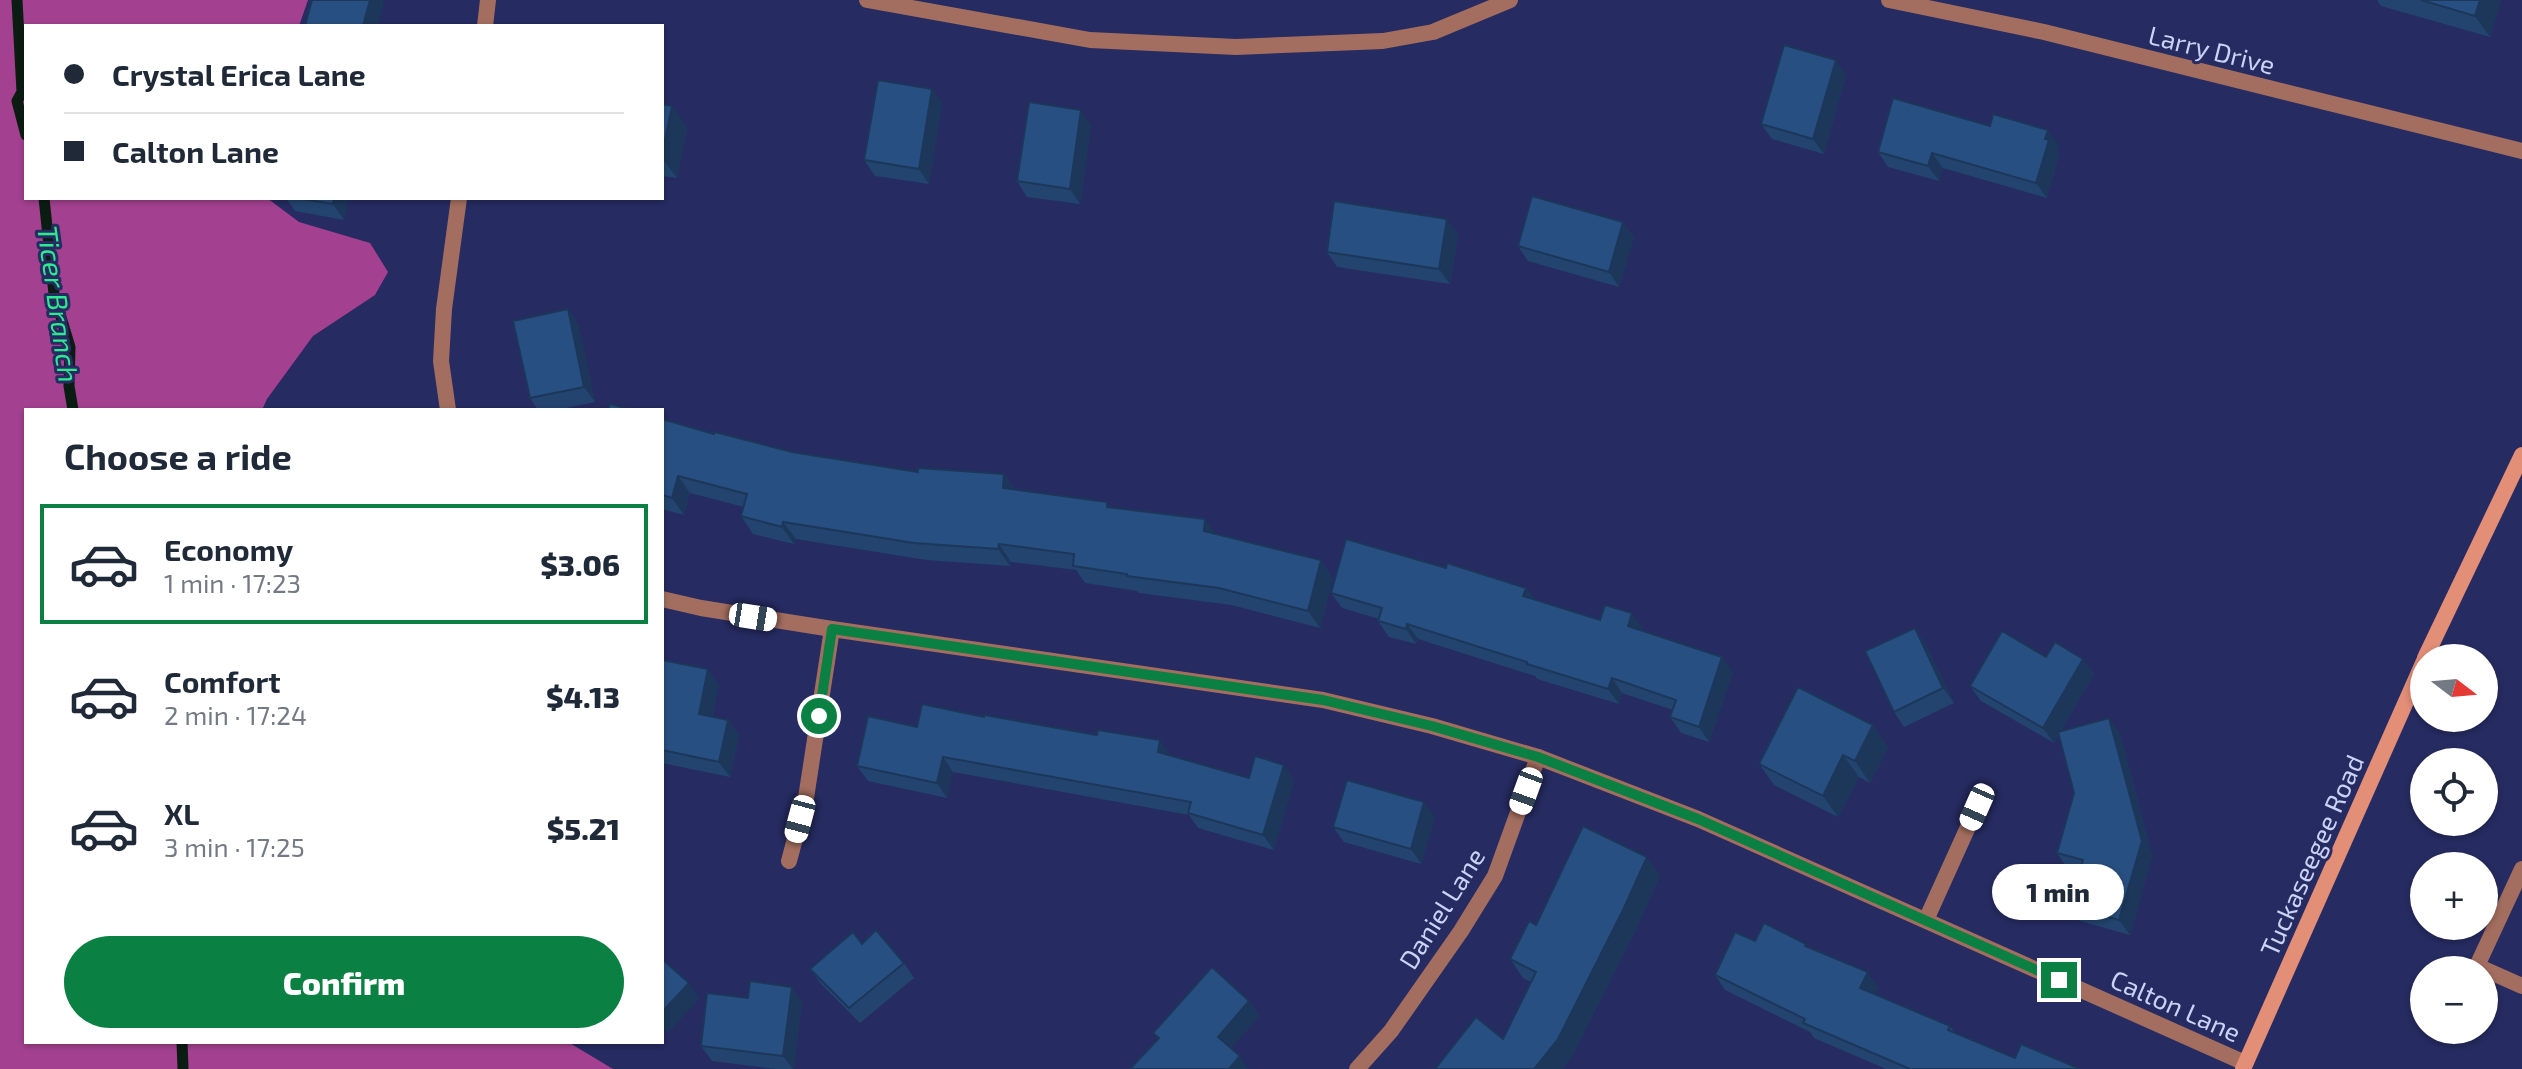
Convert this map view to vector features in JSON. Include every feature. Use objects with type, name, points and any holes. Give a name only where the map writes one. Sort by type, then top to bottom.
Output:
[{"type":"street","points":[[485,24],[488,0]]},
{"type":"street","points":[[867,0],[1090,40],[1236,47],[1383,41],[1433,32],[1510,0]]},
{"type":"street","name":"Larry Drive","points":[[1889,0],[2044,32],[2522,151]]},
{"type":"street","points":[[448,408],[441,361],[459,200]]},
{"type":"street","name":"Tuckaseegee Road","points":[[2432,644],[2522,455]]},
{"type":"street","name":"Calton Lane","points":[[664,599],[832,629],[1323,700],[1432,726],[1538,757],[1698,819],[2244,1066]]},
{"type":"street","points":[[789,861],[806,798],[832,629]]},
{"type":"street","name":"Tuckaseegee Road","points":[[2244,1066],[2410,693]]},
{"type":"street","name":"Daniel Lane","points":[[1357,1069],[1391,1031],[1461,931],[1495,876],[1538,757]]},
{"type":"street","points":[[1926,920],[1977,807]]},
{"type":"street","points":[[2522,869],[2477,966],[2522,986]]},
{"type":"shaded area","points":[[0,0],[308,0],[300,24],[24,24],[24,200],[270,200],[299,222],[370,243],[388,272],[375,295],[313,336],[263,408],[24,408],[24,1044],[571,1044],[613,1069],[0,1069]]},
{"type":"building","points":[[312,0],[370,0],[364,24],[306,24]]},
{"type":"building","points":[[2421,0],[2480,0],[2475,16]]},
{"type":"building","points":[[1784,45],[1836,60],[1813,139],[1761,124]]},
{"type":"building","points":[[878,80],[932,89],[919,169],[864,160]]},
{"type":"building","points":[[1893,98],[1990,126],[1993,114],[2048,130],[2045,139],[2049,140],[2036,183],[1932,153],[1928,166],[1878,152]]},
{"type":"building","points":[[1029,102],[1081,110],[1070,189],[1017,181]]},
{"type":"building","points":[[664,104],[672,106],[664,144]]},
{"type":"building","points":[[1532,196],[1623,222],[1609,272],[1518,246]]},
{"type":"building","points":[[309,200],[334,200],[333,204]]},
{"type":"building","points":[[1334,201],[1447,219],[1439,269],[1327,252]]},
{"type":"building","points":[[568,309],[584,387],[530,398],[513,321]]},
{"type":"building","points":[[664,420],[792,452],[918,472],[918,468],[1004,474],[1003,488],[1107,502],[1107,507],[1205,519],[1204,531],[1321,560],[1308,611],[1219,588],[1073,566],[1074,554],[999,544],[998,549],[914,543],[783,522],[782,527],[741,516],[747,494],[678,476],[672,498],[664,496]]},
{"type":"building","points":[[1346,539],[1446,568],[1447,563],[1526,588],[1523,596],[1600,620],[1605,605],[1632,613],[1628,626],[1722,657],[1699,727],[1670,717],[1676,700],[1612,678],[1608,689],[1407,624],[1406,629],[1378,621],[1382,608],[1331,593]]},
{"type":"building","points":[[1915,628],[1943,688],[1894,712],[1865,651]]},
{"type":"building","points":[[2002,631],[2046,657],[2055,642],[2083,659],[2043,728],[1970,686]]},
{"type":"building","points":[[664,660],[708,669],[699,714],[728,720],[719,762],[664,750]]},
{"type":"building","points":[[1798,687],[1873,725],[1855,761],[1843,755],[1823,796],[1759,764]]},
{"type":"building","points":[[922,704],[1097,735],[1098,730],[1160,740],[1158,752],[1249,778],[1255,756],[1284,765],[1263,835],[1188,813],[1191,802],[943,757],[937,783],[857,766],[868,716],[917,727]]},
{"type":"building","points":[[2109,718],[2142,841],[2119,920],[2070,906],[2083,860],[2057,853],[2074,793],[2058,732]]},
{"type":"building","points":[[1347,780],[1424,802],[1411,849],[1333,827]]},
{"type":"building","points":[[1583,826],[1647,857],[1558,1039],[1534,1069],[1435,1069],[1476,1017],[1503,1039],[1536,972],[1510,959],[1529,921],[1536,925]]},
{"type":"building","points":[[1764,923],[1805,946],[1868,972],[1860,988],[1950,1026],[1948,1030],[2015,1058],[2021,1044],[2080,1069],[1910,1069],[1803,1023],[1805,1019],[1715,975],[1735,932],[1755,941]]},
{"type":"building","points":[[876,930],[904,963],[849,1008],[810,969],[853,932],[862,944]]},
{"type":"building","points":[[664,961],[689,983],[664,1010]]},
{"type":"building","points":[[1212,967],[1249,1001],[1218,1037],[1240,1056],[1229,1069],[1130,1069],[1159,1038],[1153,1033]]},
{"type":"building","points":[[750,981],[792,987],[783,1056],[701,1046],[707,993],[748,998]]},
{"type":"waterway","name":"Ticer Branch","points":[[17,0],[22,92],[17,101],[24,127]]},
{"type":"waterway","name":"Ticer Branch","points":[[44,200],[54,294],[70,347],[69,386],[73,408]]},
{"type":"waterway","name":"Ticer Branch","points":[[182,1044],[183,1069]]},
{"type":"route","points":[[819,716],[832,629],[1323,700],[1432,726],[1538,757],[1698,819],[2059,980]]}]
